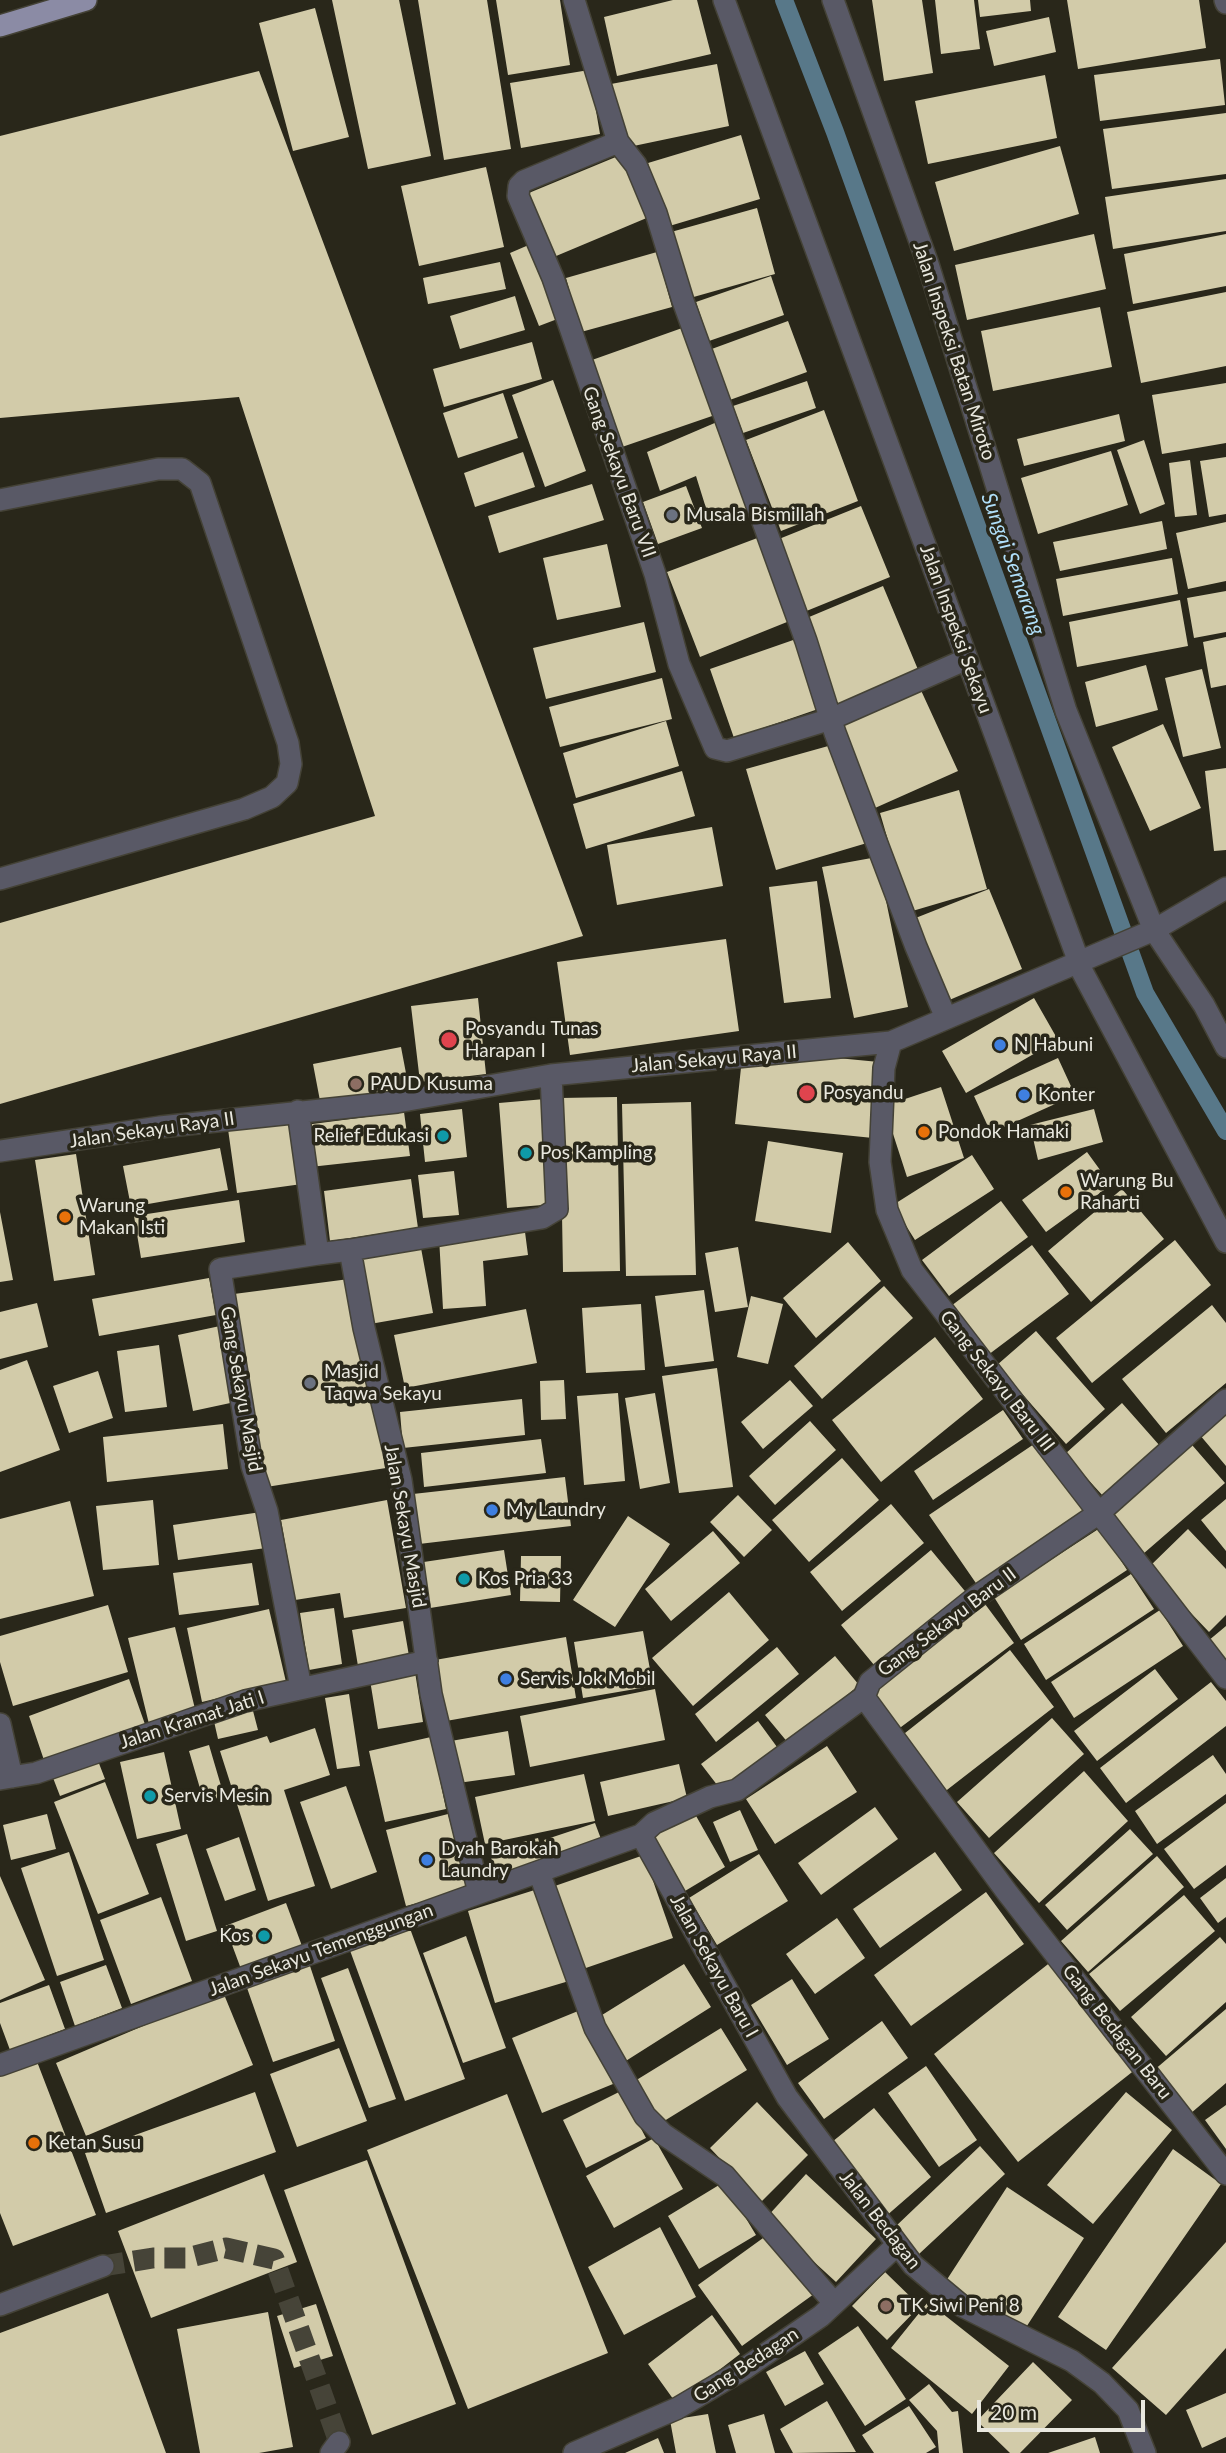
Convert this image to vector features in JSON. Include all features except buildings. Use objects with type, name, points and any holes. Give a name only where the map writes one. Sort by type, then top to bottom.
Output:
[{"type":"main road","points":[[0,26],[86,0]]},
{"type":"street","points":[[574,0],[618,142],[636,165],[656,213],[683,301],[806,641],[831,719],[916,947],[946,1018]]},
{"type":"street","name":"Jalan Inspeksi Sekayu","points":[[724,0],[967,659],[1087,957],[1083,973],[1226,1242]]},
{"type":"street","name":"Jalan Inspeksi Batan Miroto","points":[[833,0],[928,264],[1066,710],[1146,933],[1204,1005],[1226,1046]]},
{"type":"street","name":"Gang Sekayu Baru VII","points":[[618,142],[524,181],[518,190],[553,278],[651,561],[679,664],[712,743],[718,750],[727,751],[831,719],[967,659]]},
{"type":"street","points":[[0,500],[158,469],[182,469],[200,483],[288,743],[290,764],[287,783],[272,797],[244,809],[0,879]]},
{"type":"street","name":"Jalan Sekayu Raya II","points":[[0,1151],[160,1127],[397,1102],[551,1075],[891,1042],[1146,933],[1226,887]]},
{"type":"street","name":"Gang Sekayu Baru III","points":[[891,1042],[884,1068],[880,1162],[887,1210],[912,1270],[1226,1678]]},
{"type":"street","points":[[298,1111],[318,1254],[350,1250],[542,1219],[557,1209],[551,1075]]},
{"type":"street","name":"Jalan Sekayu Masjid","points":[[350,1250],[364,1328],[401,1480],[431,1693],[479,1893]]},
{"type":"street","name":"Gang Sekayu Masjid","points":[[300,1688],[267,1511],[252,1466],[220,1269],[318,1254]]},
{"type":"street","name":"Gang Sekayu Baru II","points":[[1006,1891],[864,1697],[870,1682],[976,1597],[1099,1513],[1226,1400]]},
{"type":"street","name":"Jalan Kramat Jati I","points":[[6,1778],[36,1773],[209,1710],[427,1661]]},
{"type":"street","name":"Jalan Sekayu Temenggungan","points":[[0,2065],[641,1835],[654,1823],[710,1797],[737,1790],[864,1697]]},
{"type":"street","points":[[0,1724],[6,1778]]},
{"type":"street","name":"Jalan Sekayu Baru I","points":[[641,1835],[787,2097]]},
{"type":"street","points":[[539,1872],[595,2028],[645,2116],[663,2134],[725,2176],[834,2303]]},
{"type":"street","name":"Gang Bedagan Baru","points":[[1006,1891],[1226,2174]]},
{"type":"street","name":"Jalan Bedagan","points":[[787,2097],[897,2245],[932,2283],[962,2306],[1072,2361],[1102,2383],[1128,2410],[1146,2453]]},
{"type":"street","name":"Gang Bedagan","points":[[574,2453],[678,2408],[744,2369],[834,2303],[897,2245]]},
{"type":"street","points":[[0,2305],[103,2266]]},
{"type":"waterway","name":"Sungai Semarang","points":[[784,0],[835,132],[1145,993],[1226,1131]]},
{"type":"tunnel","points":[[103,2266],[153,2258],[187,2258],[226,2248],[274,2259],[339,2442]]},
{"type":"place","name":"Musala Bismillah","points":[[672,515]]},
{"type":"place","name":"Posyandu Tunas Harapan I","points":[[449,1040]]},
{"type":"place","name":"N Habuni","points":[[1000,1045]]},
{"type":"place","name":"PAUD Kusuma","points":[[356,1084]]},
{"type":"place","name":"Posyandu","points":[[807,1093]]},
{"type":"place","name":"Konter","points":[[1024,1095]]},
{"type":"place","name":"Pondok Hamaki","points":[[924,1132]]},
{"type":"place","name":"Relief Edukasi","points":[[443,1136]]},
{"type":"place","name":"Pos Kampling","points":[[526,1153]]},
{"type":"place","name":"Warung Bu Raharti","points":[[1066,1192]]},
{"type":"place","name":"Warung Makan Isti","points":[[65,1217]]},
{"type":"place","name":"Masjid Taqwa Sekayu","points":[[310,1383]]},
{"type":"place","name":"My Laundry","points":[[492,1510]]},
{"type":"place","name":"Kos Pria 33","points":[[464,1579]]},
{"type":"place","name":"Servis Jok Mobil","points":[[506,1679]]},
{"type":"place","name":"Servis Mesin","points":[[150,1796]]},
{"type":"place","name":"Dyah Barokah Laundry","points":[[427,1860]]},
{"type":"place","name":"Kos","points":[[264,1936]]},
{"type":"place","name":"Ketan Susu","points":[[34,2143]]},
{"type":"place","name":"TK Siwi Peni 8","points":[[886,2306]]}]
